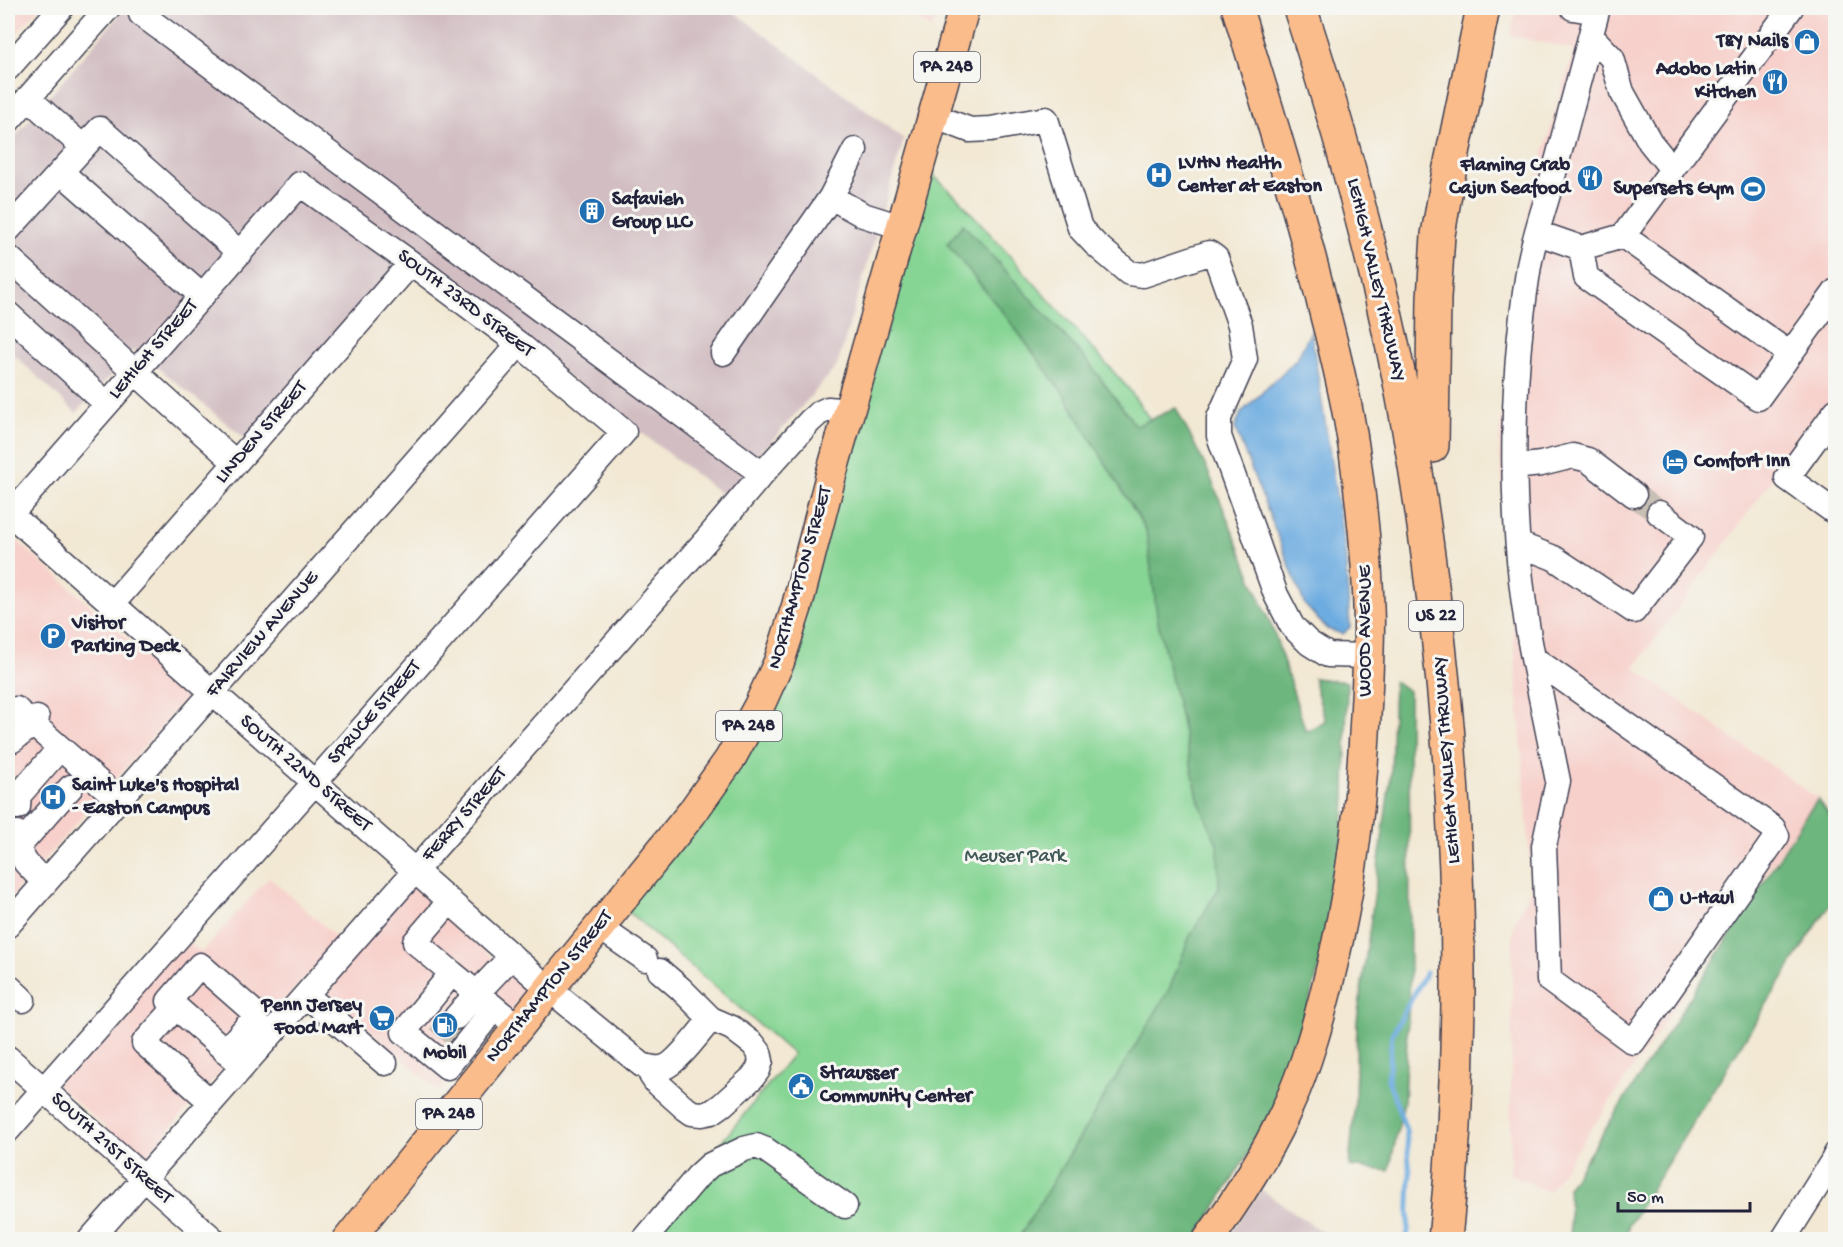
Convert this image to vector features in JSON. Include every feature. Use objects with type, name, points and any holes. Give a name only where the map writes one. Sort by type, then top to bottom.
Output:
[{"type":"highway","name":"LEHIGH VALLEY THRUWAY","points":[[1300,8],[1349,166],[1394,355],[1412,450],[1439,640],[1449,747],[1458,929],[1458,1025],[1454,1121],[1445,1239]]},
{"type":"highway","name":"LEHIGH VALLEY THRUWAY","points":[[1321,8],[1367,157],[1413,346],[1447,541],[1458,633],[1468,732],[1477,930],[1477,1039],[1473,1140],[1465,1239]]},
{"type":"highway","points":[[1432,446],[1434,298],[1438,235],[1482,8]]},
{"type":"main road","name":"NORTHAMPTON STREET","points":[[348,1239],[705,795],[735,751],[759,706],[786,641],[964,8]]},
{"type":"main road","name":"WOOD AVENUE","points":[[1208,1239],[1253,1173],[1280,1123],[1299,1080],[1322,1008],[1339,938],[1359,812],[1368,656],[1363,521],[1343,394],[1306,236],[1237,8]]},
{"type":"street","points":[[8,68],[61,8]]},
{"type":"street","points":[[8,121],[108,8]]},
{"type":"street","points":[[1533,658],[1773,828],[1777,836],[1633,1042],[1548,980],[1544,846],[1558,781],[1533,658],[1518,544],[1515,467],[1518,358],[1528,270],[1598,10],[1573,8]]},
{"type":"street","points":[[1538,233],[1581,248],[1623,236],[1791,8]]},
{"type":"street","points":[[141,14],[762,474]]},
{"type":"street","points":[[1591,36],[1612,58],[1622,92],[1650,142],[1672,169]]},
{"type":"street","points":[[28,98],[83,147]]},
{"type":"street","points":[[933,116],[970,130],[991,129],[1046,119],[1080,228],[1129,273],[1143,275],[1209,253],[1216,258],[1240,326],[1245,358],[1220,418],[1219,435],[1276,595],[1292,626],[1309,643],[1328,655],[1368,656]]},
{"type":"street","points":[[8,230],[100,129],[240,253]]},
{"type":"street","points":[[723,353],[831,197],[855,150]]},
{"type":"street","points":[[61,172],[202,296]]},
{"type":"street","name":"LEHIGH STREET","points":[[8,514],[300,184]]},
{"type":"street","name":"SOUTH 23RD STREET","points":[[300,184],[519,344],[624,432]]},
{"type":"street","points":[[831,197],[863,215],[901,227]]},
{"type":"street","points":[[1623,236],[1790,354]]},
{"type":"street","points":[[1581,248],[1586,277],[1758,398],[1836,291]]},
{"type":"street","points":[[8,257],[226,454]]},
{"type":"street","name":"LINDEN STREET","points":[[112,604],[411,263]]},
{"type":"street","points":[[8,314],[107,404]]},
{"type":"street","name":"FAIRVIEW AVENUE","points":[[8,925],[519,344]]},
{"type":"street","name":"FERRY STREET","points":[[90,1239],[211,1102],[234,1058],[306,995],[807,424],[819,413],[832,409],[849,411]]},
{"type":"street","points":[[1836,411],[1787,478],[1836,513]]},
{"type":"street","name":"SPRUCE STREET","points":[[8,1130],[624,432]]},
{"type":"street","points":[[1515,467],[1541,464],[1573,456],[1580,457],[1588,460],[1634,495]]},
{"type":"street","points":[[1518,544],[1554,558],[1634,611],[1691,537],[1659,513]]},
{"type":"street","name":"SOUTH 22ND STREET","points":[[8,514],[549,988],[642,1065],[652,1068]]},
{"type":"street","points":[[8,736],[13,740],[32,725],[29,714],[60,748],[118,799]]},
{"type":"street","points":[[45,883],[26,863],[17,827],[19,795],[60,748]]},
{"type":"street","points":[[17,827],[71,787]]},
{"type":"street","points":[[450,901],[415,942],[518,1028]]},
{"type":"street","points":[[599,927],[652,965],[711,1019],[732,1028],[753,1044],[759,1052],[761,1061],[752,1078],[712,1112],[692,1113],[654,1081],[651,1075],[652,1068],[666,1067],[677,1058],[711,1019]]},
{"type":"street","points":[[173,942],[257,1015],[234,1058],[169,1001],[200,966]]},
{"type":"street","points":[[447,1066],[512,956]]},
{"type":"street","points":[[452,974],[404,1032],[433,1044],[447,1066],[471,1086]]},
{"type":"street","points":[[306,995],[385,1063]]},
{"type":"street","points":[[456,1017],[485,1001]]},
{"type":"street","points":[[176,1007],[144,1043],[211,1102]]},
{"type":"street","name":"SOUTH 21ST STREET","points":[[8,1058],[214,1239]]},
{"type":"street","points":[[644,1239],[710,1165],[744,1149],[756,1146],[766,1150],[845,1206]]},
{"type":"street","points":[[1783,1239],[1836,1154]]},
{"type":"shaded area","points":[[8,8],[39,8],[8,43]]},
{"type":"shaded area","points":[[125,8],[729,8],[904,139],[837,366],[724,496],[420,263],[252,444],[135,349],[76,413],[8,349],[8,145]]},
{"type":"shaded area","points":[[902,8],[939,8],[931,30]]},
{"type":"shaded area","points":[[1517,8],[1835,8],[1835,394],[1634,668],[1818,799],[1548,1192],[1510,1174],[1513,925],[1532,889],[1499,440],[1529,202],[1574,50],[1510,35]]},
{"type":"shaded area","name":"Saint Luke's Hospital - Easton Campus","points":[[12,536],[190,694],[8,901],[8,541]]},
{"type":"shaded area","points":[[269,877],[344,944],[403,878],[529,990],[439,1091],[307,975],[142,1160],[56,1084],[185,939],[201,953]]},
{"type":"shaded area","points":[[1262,1190],[1332,1239],[1225,1240]]},
{"type":"green space","name":"Meuser Park","points":[[922,157],[936,178],[958,198],[1128,388],[1149,418],[1165,446],[1340,867],[1196,1239],[643,1239],[793,1054],[618,903],[740,742]]},
{"type":"green space","points":[[963,224],[1089,363],[1136,426],[1176,408],[1208,471],[1275,635],[1306,732],[1325,721],[1313,678],[1347,682],[1345,800],[1340,867],[1323,956],[1277,1106],[1196,1239],[1018,1239],[1169,990],[1190,936],[1219,888],[1218,846],[1199,802],[1158,622],[1146,530],[1063,393],[1005,315],[947,244]]},
{"type":"green space","points":[[1394,681],[1409,691],[1410,976],[1404,1102],[1389,1171],[1349,1166],[1355,1102],[1357,1021],[1391,773]]},
{"type":"green space","points":[[1818,799],[1835,823],[1835,897],[1629,1225],[1625,1239],[1571,1239],[1568,1187]]},
{"type":"water","points":[[1311,331],[1345,552],[1350,627],[1343,634],[1327,629],[1305,605],[1235,428],[1241,413],[1297,359]]},
{"type":"waterway","points":[[1406,1240],[1410,1174],[1406,1130],[1388,1080],[1392,1034],[1426,973]]},
{"type":"tunnel","points":[[1634,495],[1659,513]]},
{"type":"tunnel","points":[[439,1037],[456,1017]]},
{"type":"place","name":"T&Y Nails","points":[[1807,42]]},
{"type":"place","name":"Adobo Latin Kitchen","points":[[1775,82]]},
{"type":"place","name":"LVHN Health Center at Easton","points":[[1159,175]]},
{"type":"place","name":"Flaming Crab Cajun Seafood","points":[[1590,178]]},
{"type":"place","name":"Supersets Gym","points":[[1753,189]]},
{"type":"place","name":"Safavieh Group LLC","points":[[592,211]]},
{"type":"place","name":"Comfort Inn","points":[[1675,462]]},
{"type":"place","name":"Visitor Parking Deck","points":[[53,636]]},
{"type":"place","name":"Saint Luke's Hospital - Easton Campus","points":[[53,797]]},
{"type":"place","name":"U-Haul","points":[[1661,899]]},
{"type":"place","name":"Penn Jersey Food Mart","points":[[382,1018]]},
{"type":"place","name":"Mobil","points":[[445,1025]]},
{"type":"place","name":"Strausser Community Center","points":[[801,1086]]}]
